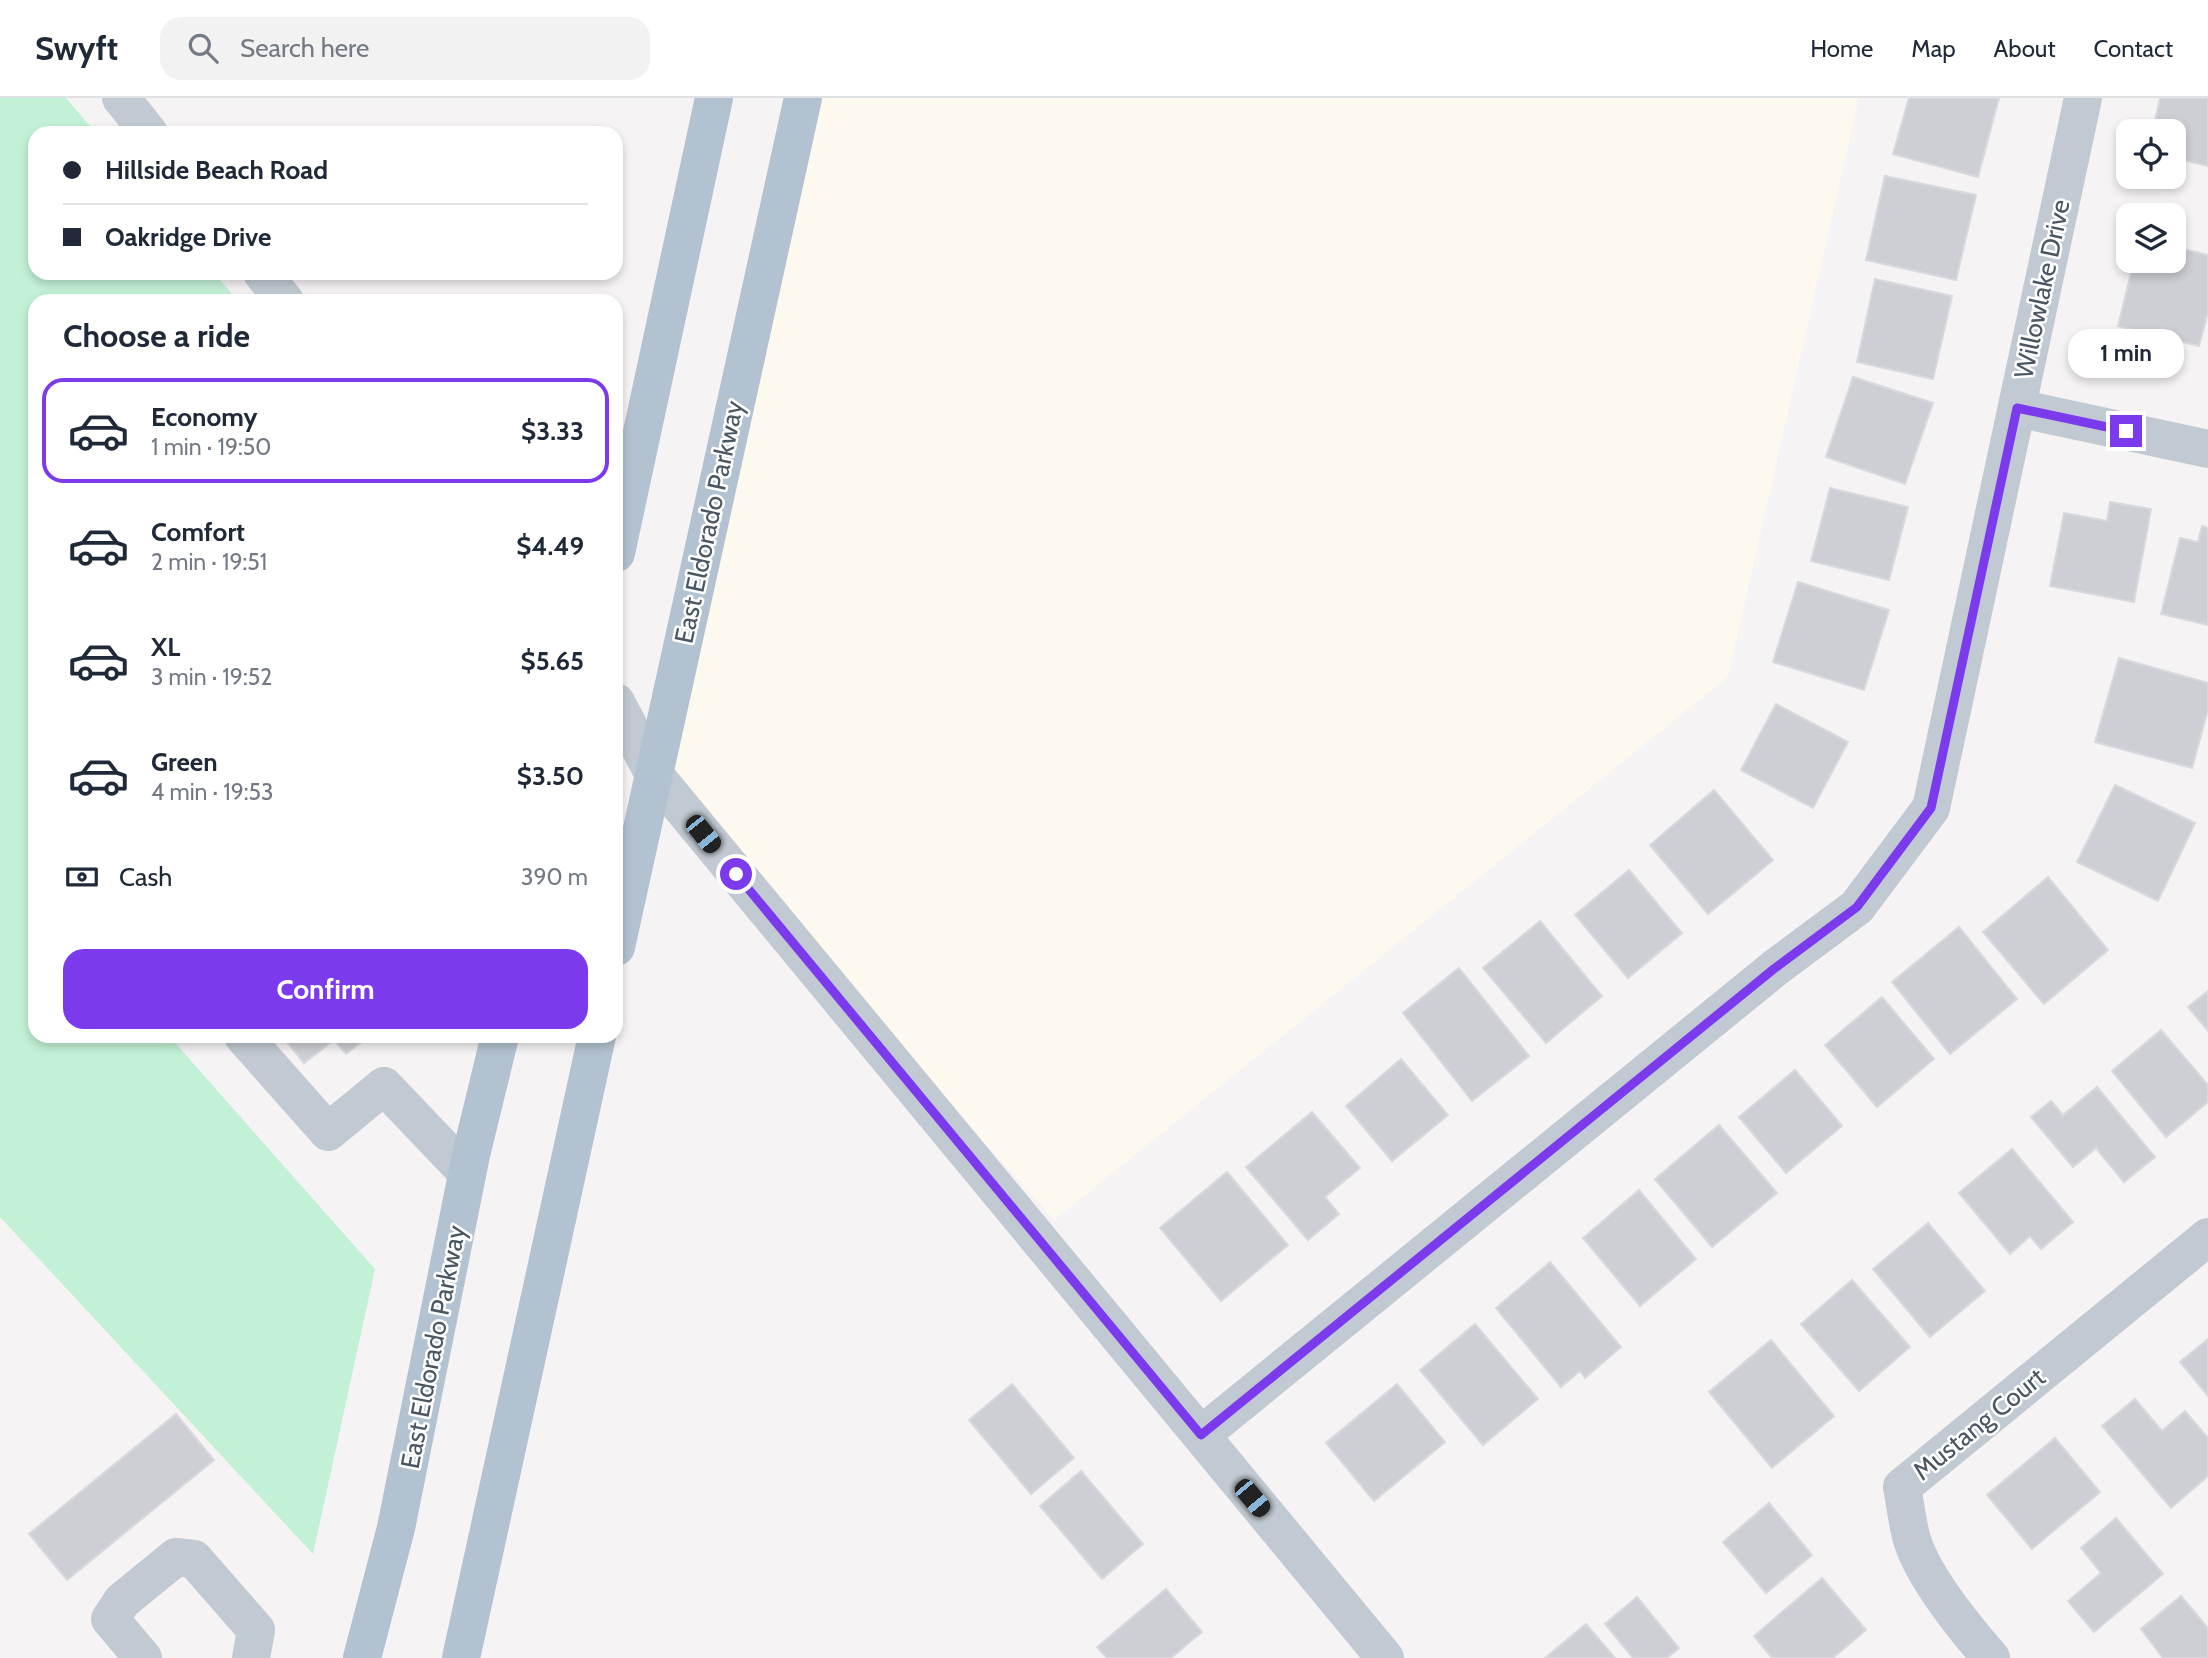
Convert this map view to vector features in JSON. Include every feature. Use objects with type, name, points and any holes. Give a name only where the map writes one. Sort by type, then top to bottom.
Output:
[{"type":"main road","points":[[623,520],[714,98]]},
{"type":"main road","name":"East Eldorado Parkway","points":[[623,914],[803,98]]},
{"type":"main road","name":"East Eldorado Parkway","points":[[362,1658],[396,1528],[467,1173],[498,1043]]},
{"type":"main road","points":[[461,1658],[595,1043]]},
{"type":"street","name":"Willowlake Drive","points":[[1201,1435],[1775,968],[1857,907],[1931,808],[2084,98]]},
{"type":"street","points":[[123,99],[144,126]]},
{"type":"street","points":[[268,280],[279,294]]},
{"type":"street","points":[[2017,408],[2208,449]]},
{"type":"street","points":[[623,715],[653,773],[1385,1658]]},
{"type":"street","points":[[249,1043],[328,1132],[384,1086],[467,1173]]},
{"type":"street","name":"Mustang Court","points":[[1991,1658],[1967,1631],[1932,1581],[1911,1538],[1902,1487],[2208,1237]]},
{"type":"street","points":[[143,1658],[110,1619],[122,1601],[176,1557],[194,1559],[256,1630],[251,1658]]},
{"type":"shaded area","points":[[814,98],[1859,98],[1728,677],[1054,1220],[653,773]]},
{"type":"green space","points":[[0,98],[66,98],[90,126],[28,126],[28,280],[220,280],[232,294],[28,294],[28,1043],[175,1043],[375,1269],[313,1554],[0,1217]]},
{"type":"building","points":[[1909,98],[1999,98],[1978,177],[1893,154]]},
{"type":"building","points":[[2160,98],[2208,98],[2208,166],[2186,161],[2186,119],[2156,119]]},
{"type":"building","points":[[1885,176],[1976,195],[1956,280],[1866,260]]},
{"type":"building","points":[[2186,250],[2208,255],[2208,312],[2199,346],[2118,326],[2131,273],[2186,273]]},
{"type":"building","points":[[1875,279],[1952,296],[1933,379],[1857,362]]},
{"type":"building","points":[[1853,377],[1933,403],[1905,484],[1826,457]]},
{"type":"building","points":[[1830,488],[1908,507],[1889,580],[1811,561]]},
{"type":"building","points":[[2110,502],[2151,509],[2134,602],[2050,586],[2064,513],[2107,521]]},
{"type":"building","points":[[2202,526],[2208,528],[2208,625],[2161,614],[2180,538],[2198,542]]},
{"type":"building","points":[[1798,582],[1889,610],[1864,690],[1773,662]]},
{"type":"building","points":[[2119,658],[2208,683],[2208,710],[2192,768],[2095,742]]},
{"type":"building","points":[[1776,704],[1848,742],[1813,808],[1741,770]]},
{"type":"building","points":[[2115,785],[2195,823],[2158,901],[2077,862]]},
{"type":"building","points":[[1714,790],[1773,860],[1708,914],[1650,845]]},
{"type":"building","points":[[1629,870],[1682,933],[1628,978],[1575,915]]},
{"type":"building","points":[[2048,877],[2108,950],[2044,1004],[1983,932]]},
{"type":"building","points":[[1540,921],[1602,996],[1546,1043],[1483,968]]},
{"type":"building","points":[[1959,927],[2017,999],[1950,1054],[1892,982]]},
{"type":"building","points":[[1459,968],[1529,1056],[1472,1101],[1403,1013]]},
{"type":"building","points":[[2208,991],[2208,1031],[2188,1007]]},
{"type":"building","points":[[1882,997],[1934,1059],[1877,1107],[1825,1045]]},
{"type":"building","points":[[2161,1030],[2208,1085],[2208,1102],[2166,1137],[2112,1071]]},
{"type":"building","points":[[288,1043],[330,1043],[304,1063]]},
{"type":"building","points":[[337,1043],[360,1043],[346,1054]]},
{"type":"building","points":[[1401,1059],[1448,1115],[1392,1161],[1346,1106]]},
{"type":"building","points":[[1795,1070],[1842,1126],[1786,1173],[1739,1117]]},
{"type":"building","points":[[2097,1087],[2155,1157],[2124,1182],[2096,1148],[2073,1167],[2031,1117],[2051,1101],[2063,1115]]},
{"type":"building","points":[[1312,1112],[1360,1168],[1325,1197],[1339,1214],[1308,1240],[1246,1167]]},
{"type":"building","points":[[1719,1125],[1777,1193],[1712,1247],[1655,1179]]},
{"type":"building","points":[[2012,1149],[2073,1222],[2041,1249],[2030,1236],[2010,1254],[1959,1193]]},
{"type":"building","points":[[1227,1172],[1288,1245],[1221,1301],[1160,1228]]},
{"type":"building","points":[[1639,1190],[1696,1259],[1640,1306],[1583,1238]]},
{"type":"building","points":[[1928,1223],[1985,1291],[1930,1337],[1873,1269]]},
{"type":"building","points":[[1550,1262],[1621,1347],[1585,1378],[1580,1371],[1561,1387],[1496,1308]]},
{"type":"building","points":[[1852,1280],[1910,1347],[1859,1391],[1801,1324]]},
{"type":"building","points":[[1475,1324],[1538,1399],[1483,1445],[1420,1370]]},
{"type":"building","points":[[2208,1339],[2208,1396],[2180,1362]]},
{"type":"building","points":[[1771,1340],[1834,1416],[1772,1468],[1709,1392]]},
{"type":"building","points":[[1012,1384],[1074,1458],[1031,1494],[969,1420]]},
{"type":"building","points":[[1397,1384],[1445,1442],[1374,1501],[1326,1443]]},
{"type":"building","points":[[2135,1399],[2162,1431],[2185,1411],[2208,1438],[2208,1476],[2171,1508],[2102,1426]]},
{"type":"building","points":[[176,1414],[214,1460],[67,1580],[29,1534]]},
{"type":"building","points":[[2055,1438],[2100,1492],[2032,1549],[1987,1495]]},
{"type":"building","points":[[1081,1471],[1143,1544],[1102,1579],[1040,1506]]},
{"type":"building","points":[[1769,1503],[1812,1555],[1766,1593],[1723,1542]]},
{"type":"building","points":[[2116,1518],[2163,1574],[2094,1632],[2068,1601],[2101,1573],[2081,1548]]},
{"type":"building","points":[[1822,1578],[1866,1630],[1833,1658],[1772,1658],[1754,1636]]},
{"type":"building","points":[[1166,1589],[1202,1632],[1171,1658],[1107,1658],[1097,1647]]},
{"type":"building","points":[[2181,1596],[2208,1628],[2208,1658],[2163,1658],[2141,1629]]},
{"type":"building","points":[[1637,1597],[1679,1648],[1667,1658],[1633,1658],[1605,1624]]},
{"type":"building","points":[[1586,1624],[1615,1658],[1545,1658]]},
{"type":"route","points":[[736,874],[1201,1435],[1775,968],[1857,907],[1931,808],[2017,408],[2126,431]]}]
